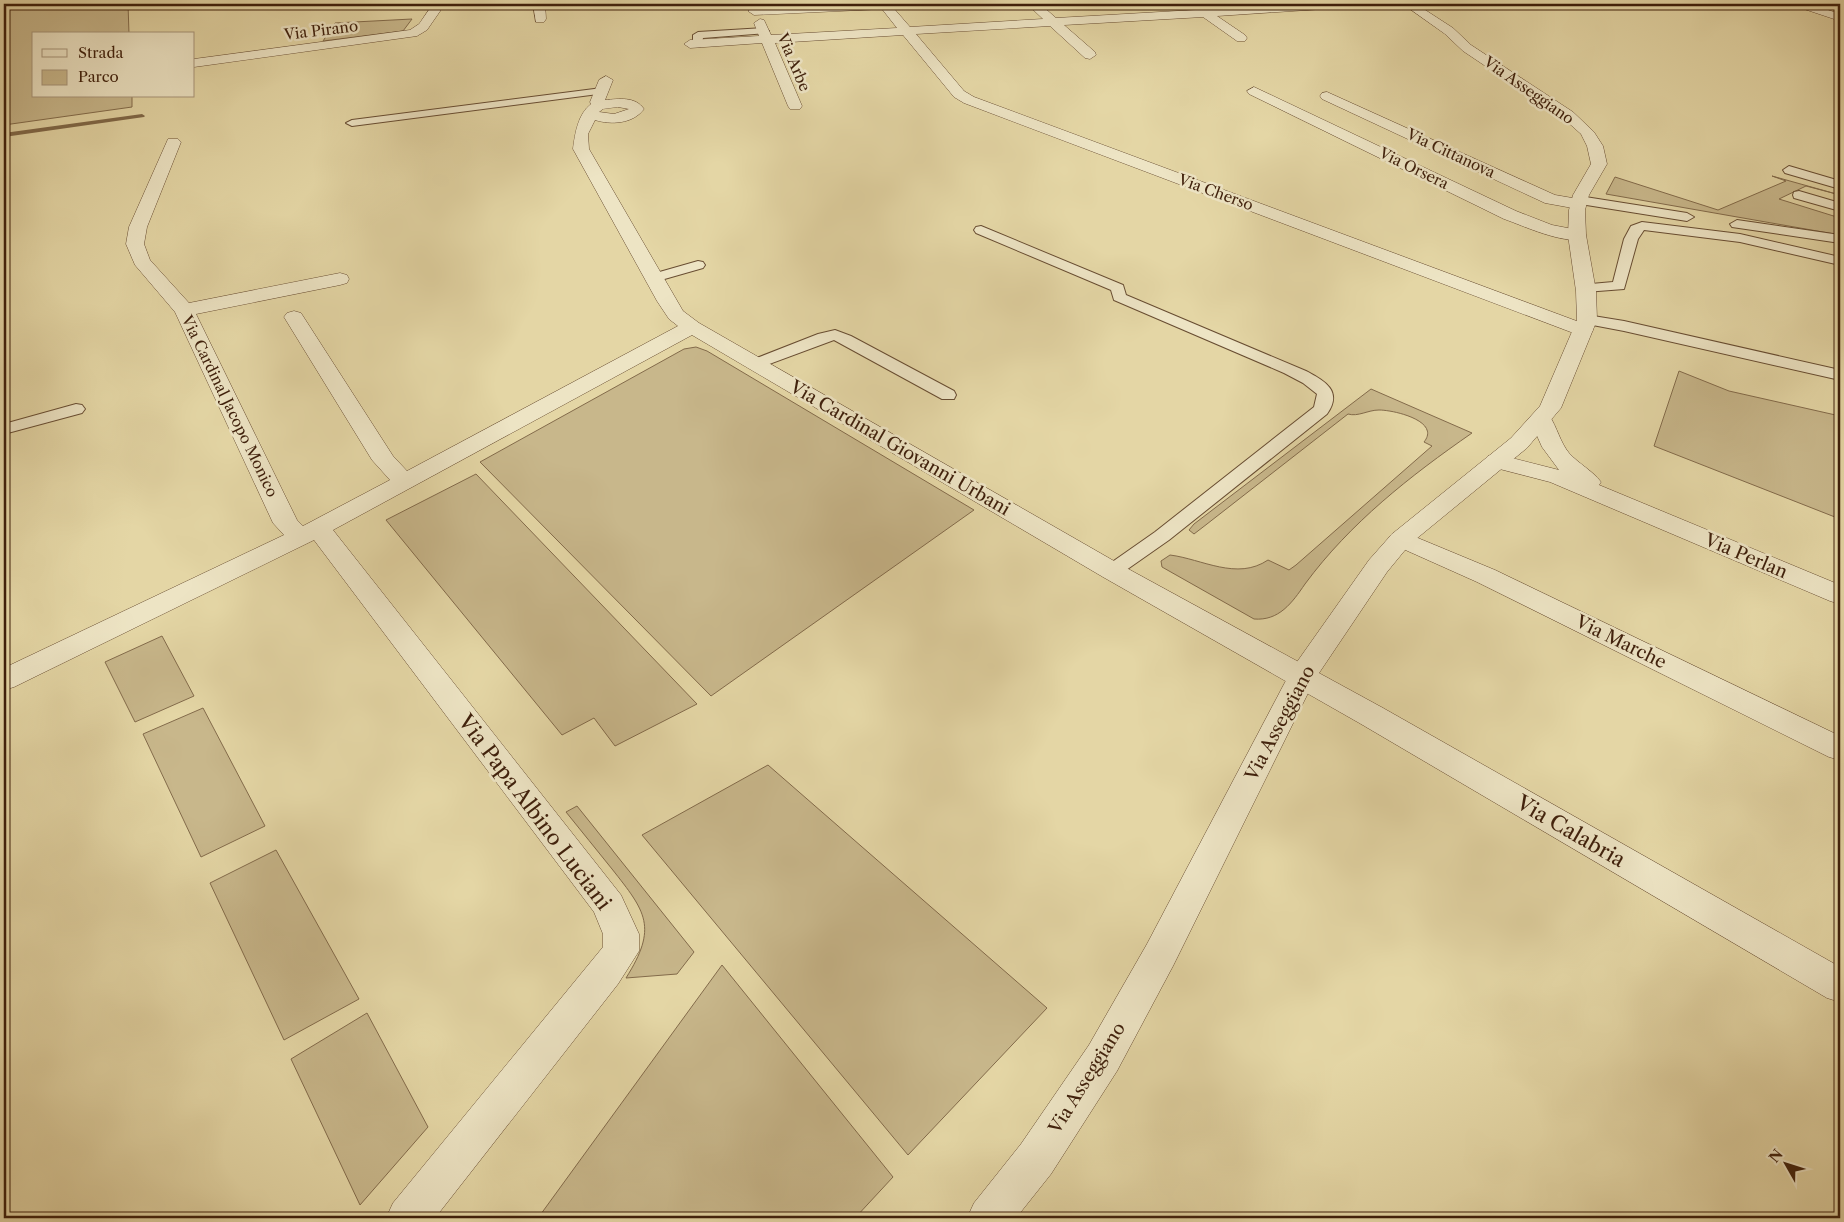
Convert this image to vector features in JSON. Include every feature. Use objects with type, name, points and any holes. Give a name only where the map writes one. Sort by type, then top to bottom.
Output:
[{"type":"street","name":"Via Pirano","points":[[195,63],[413,33],[423,27],[439,4]]},
{"type":"street","points":[[539,4],[540,19]]},
{"type":"street","points":[[753,7],[885,4]]},
{"type":"street","name":"Via Cherso","points":[[885,4],[959,94],[969,100],[1585,325]]},
{"type":"street","points":[[1033,4],[1090,55]]},
{"type":"street","points":[[1192,4],[1240,38]]},
{"type":"street","points":[[694,44],[766,35],[908,31],[1353,4]]},
{"type":"street","name":"Via Asseggiano","points":[[989,1218],[1036,1159],[1103,1058],[1160,955],[1302,676],[1378,566],[1401,539],[1496,460],[1520,443],[1541,420],[1550,408],[1585,325],[1585,288],[1578,235],[1578,202],[1599,164],[1595,146],[1587,132],[1550,102],[1467,48],[1449,30],[1409,4]]},
{"type":"street","points":[[1800,4],[1840,18]]},
{"type":"street","name":"Via Arbe","points":[[753,7],[795,106]]},
{"type":"street","name":"Via Orsera","points":[[1254,91],[1510,215],[1554,231],[1578,235]]},
{"type":"street","name":"Via Cittanova","points":[[1327,96],[1551,199],[1578,202]]},
{"type":"street","points":[[600,97],[632,104],[637,109],[632,114],[602,118],[600,97]]},
{"type":"street","points":[[600,97],[581,134],[582,139],[618,117]]},
{"type":"street","name":"Via Cardinal Giovanni Urbani","points":[[582,139],[580,150],[654,278],[676,315],[692,327],[1112,571],[1302,676]]},
{"type":"street","name":"Via Cardinal Jacopo Monico","points":[[173,142],[138,227],[135,244],[141,261],[184,310],[286,522],[309,533]]},
{"type":"street","points":[[184,310],[340,279]]},
{"type":"street","points":[[294,317],[384,460],[404,481]]},
{"type":"street","points":[[4,680],[309,533],[692,327]]},
{"type":"street","name":"Via Perlan","points":[[1541,420],[1551,442],[1564,461],[1581,478],[1652,516]]},
{"type":"street","name":"Via Perlan","points":[[1496,460],[1558,477],[1840,595]]},
{"type":"street","name":"Via Papa Albino Luciani","points":[[309,533],[332,545],[609,905],[621,934],[621,951],[605,973],[408,1218]]},
{"type":"street","name":"Via Marche","points":[[1401,539],[1486,576],[1840,749]]},
{"type":"street","name":"Via Calabria","points":[[1302,676],[1840,986]]},
{"type":"lane","points":[[352,123],[568,94],[600,97]]},
{"type":"lane","points":[[1789,170],[1840,185]]},
{"type":"lane","points":[[1799,195],[1840,207]]},
{"type":"lane","points":[[1578,202],[1701,219]]},
{"type":"lane","points":[[1720,222],[1840,240]]},
{"type":"lane","points":[[1585,288],[1619,286],[1631,239],[1636,229],[1642,226],[1740,238],[1840,261]]},
{"type":"lane","points":[[980,230],[1118,288],[1119,297],[1279,364],[1313,382],[1322,389],[1326,396],[1321,410],[1162,536],[1112,571]]},
{"type":"lane","points":[[654,278],[698,265]]},
{"type":"lane","points":[[1585,325],[1624,326],[1840,375]]},
{"type":"lane","points":[[755,364],[824,337],[835,335],[846,339],[948,395]]},
{"type":"lane","points":[[4,429],[76,409]]},
{"type":"green space","points":[[4,4],[128,4],[129,32],[32,32],[32,98],[132,98],[132,107],[4,125]]},
{"type":"green space","points":[[412,19],[403,31],[323,41],[335,23]]},
{"type":"green space","points":[[1772,176],[1840,195],[1806,186],[1779,199],[1840,218],[1840,235],[1606,194],[1615,177],[1718,210],[1786,181]]},
{"type":"green space","points":[[696,347],[707,351],[974,510],[711,696],[480,462],[684,349]]},
{"type":"green space","points":[[1679,371],[1729,391],[1840,416],[1840,519],[1654,446]]},
{"type":"green space","points":[[1371,389],[1472,433],[1426,466],[1361,521],[1323,562],[1290,604],[1271,617],[1254,619],[1162,567],[1161,561],[1170,555],[1232,569],[1256,566],[1268,560],[1289,570],[1296,565],[1432,446],[1424,442],[1428,435],[1426,428],[1421,423],[1414,418],[1395,412],[1379,410],[1356,415],[1348,414],[1194,534],[1189,530],[1194,524]]},
{"type":"green space","points":[[476,474],[697,704],[615,746],[594,718],[562,735],[386,520]]},
{"type":"green space","points":[[162,636],[194,696],[135,722],[105,662]]},
{"type":"green space","points":[[203,708],[265,826],[201,857],[143,734]]},
{"type":"green space","points":[[768,765],[1047,1008],[908,1155],[642,835]]},
{"type":"green space","points":[[577,806],[694,952],[677,974],[626,978],[642,946],[645,932],[644,920],[640,909],[624,884],[566,812]]},
{"type":"green space","points":[[276,850],[359,999],[284,1040],[210,883]]},
{"type":"green space","points":[[722,965],[893,1177],[855,1218],[538,1218]]},
{"type":"green space","points":[[367,1013],[428,1127],[360,1205],[291,1059]]},
{"type":"waterway","points":[[4,135],[142,116]]}]
